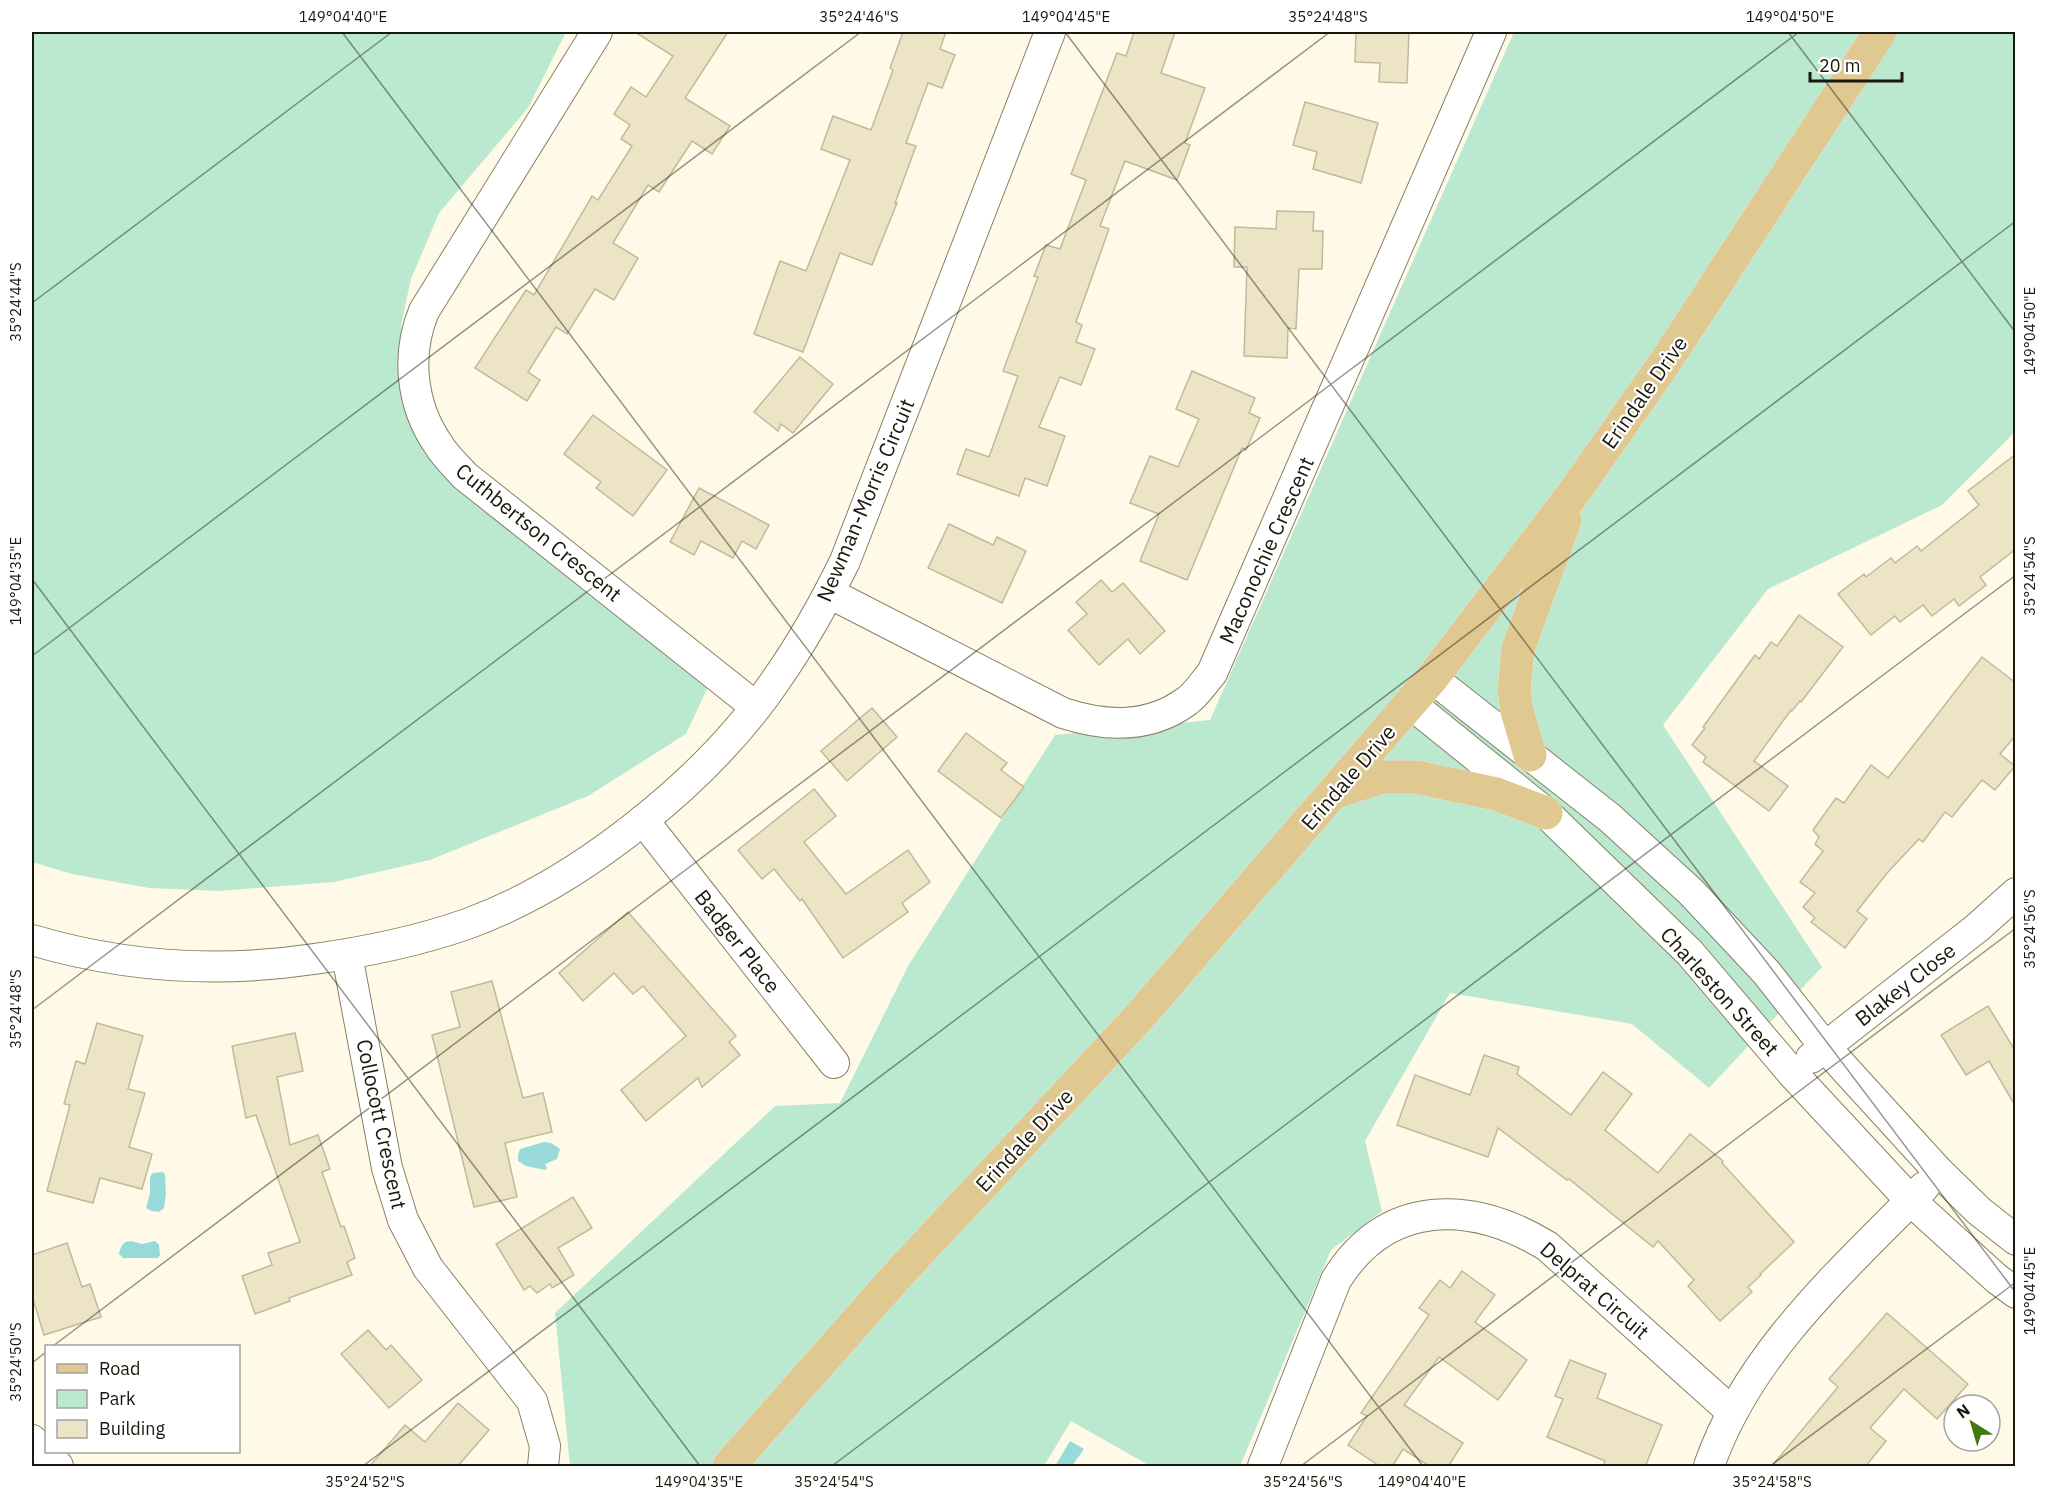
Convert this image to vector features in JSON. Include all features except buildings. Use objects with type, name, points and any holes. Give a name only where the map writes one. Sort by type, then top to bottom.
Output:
[{"type":"main road","name":"Erindale Drive","points":[[732,1464],[896,1277],[1139,1017],[1432,678],[1575,490],[1666,361],[1880,32]]},
{"type":"main road","points":[[1530,755],[1517,711],[1514,690],[1518,649],[1575,490]]},
{"type":"main road","points":[[1334,793],[1383,777],[1416,777],[1496,794],[1546,813]]},
{"type":"street","name":"Cuthbertson Crescent","points":[[597,32],[424,311],[417,328],[412,366],[419,406],[437,444],[465,476],[756,707]]},
{"type":"street","name":"Newman-Morris Circuit","points":[[33,949],[76,952],[156,964],[233,967],[272,966],[388,947],[468,924],[543,890],[611,846],[703,768],[756,707],[776,680],[829,593],[844,561],[1050,32]]},
{"type":"street","name":"Maconochie Crescent","points":[[829,593],[1063,713],[1082,720],[1121,725],[1157,718],[1188,701],[1212,673],[1491,32]]},
{"type":"street","name":"Charleston Street","points":[[1432,678],[1610,818],[1691,892],[1766,972],[1825,1047],[1938,1172],[2016,1240]]},
{"type":"street","name":"Charleston Street","points":[[1411,704],[1546,813],[1690,953],[1792,1073],[1911,1201],[1997,1279],[2016,1293]]},
{"type":"street","name":"Badger Place","points":[[643,820],[834,1063]]},
{"type":"street","name":"Blakey Close","points":[[1792,1073],[1971,933],[2016,893]]},
{"type":"street","name":"Collocott Crescent","points":[[346,955],[387,1168],[403,1220],[428,1268],[532,1401],[545,1446],[543,1467]]},
{"type":"street","points":[[1709,1467],[1732,1412],[1767,1355],[1802,1314],[1938,1172]]},
{"type":"street","name":"Delprat Circuit","points":[[1263,1467],[1336,1280],[1347,1262],[1377,1233],[1416,1217],[1437,1214],[1482,1217],[1526,1233],[1547,1246],[1732,1412]]},
{"type":"street","points":[[32,1440],[58,1467]]},
{"type":"green space","points":[[32,32],[566,32],[528,108],[439,213],[411,279],[401,325],[409,381],[428,428],[714,674],[686,734],[588,796],[430,860],[334,882],[219,891],[149,888],[72,874],[32,862]]},
{"type":"green space","points":[[1514,32],[2015,32],[2015,432],[1942,505],[1768,589],[1663,725],[1822,967],[1709,1088],[1632,1024],[1450,993],[1365,1141],[1382,1211],[1331,1250],[1240,1466],[1150,1466],[1071,1421],[1044,1466],[570,1466],[555,1313],[775,1106],[840,1103],[908,966],[1055,735],[1210,720]]},
{"type":"water","points":[[544,1142],[551,1143],[560,1149],[557,1159],[545,1164],[547,1168],[545,1170],[526,1166],[518,1161],[520,1149]]},
{"type":"water","points":[[153,1173],[165,1174],[164,1208],[159,1212],[152,1211],[146,1208],[150,1193],[150,1177]]},
{"type":"water","points":[[131,1241],[142,1244],[155,1241],[159,1245],[160,1255],[158,1258],[123,1258],[119,1254],[121,1247],[124,1243]]},
{"type":"water","points":[[1070,1441],[1084,1449],[1072,1466],[1055,1466]]}]
